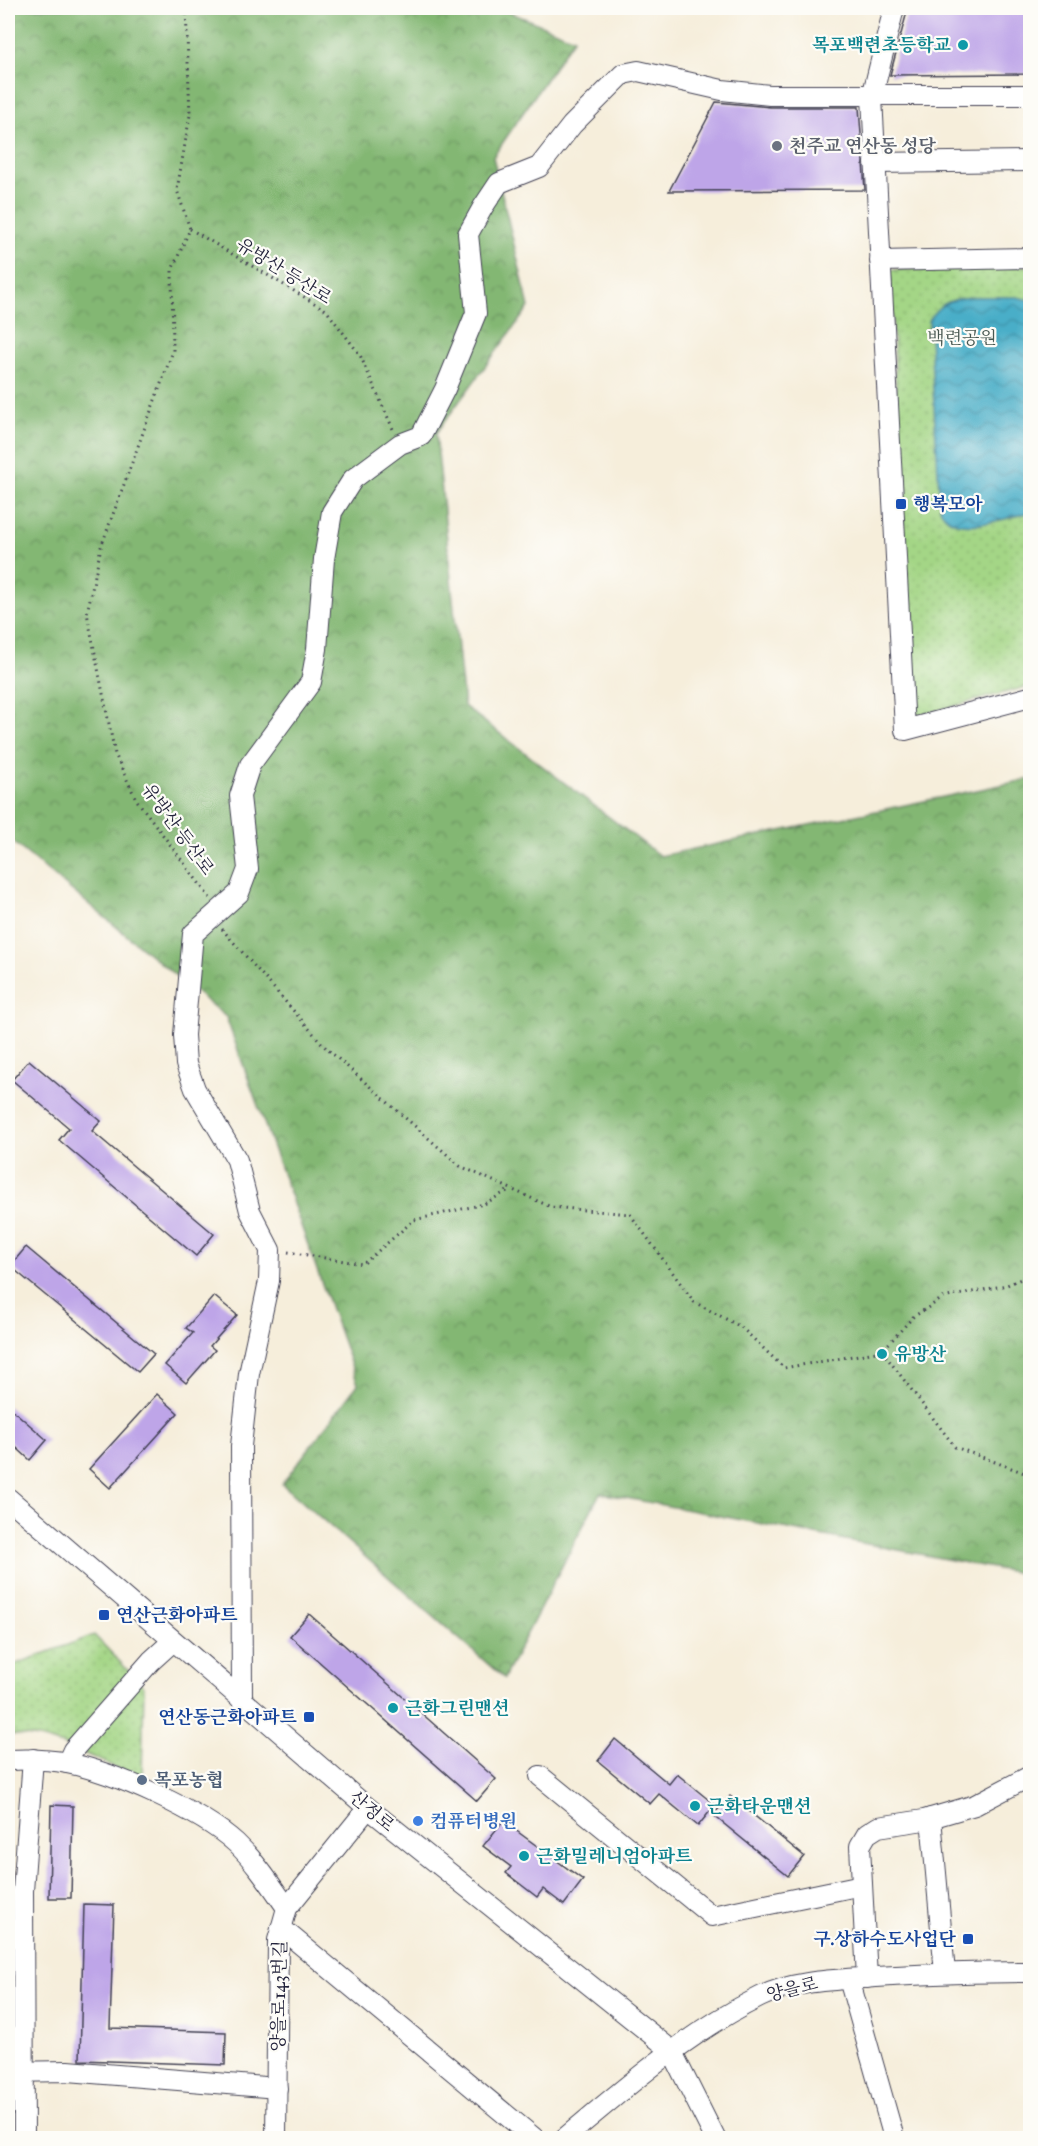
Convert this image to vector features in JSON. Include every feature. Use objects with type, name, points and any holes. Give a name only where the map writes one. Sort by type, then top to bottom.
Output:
[{"type":"street","points":[[894,8],[872,97],[905,730],[1030,697]]},
{"type":"street","points":[[242,1701],[241,1446],[249,1374],[269,1281],[270,1250],[249,1211],[237,1160],[195,1089],[186,1064],[184,1035],[194,934],[239,893],[248,869],[240,796],[249,765],[311,682],[317,650],[324,559],[332,512],[353,479],[400,444],[421,436],[445,389],[476,313],[468,234],[499,183],[539,167],[572,125],[623,74],[638,71],[722,90],[770,95],[872,97],[1030,95]]},
{"type":"street","points":[[875,163],[1030,161]]},
{"type":"street","points":[[880,261],[1030,258]]},
{"type":"street","name":"산정로","points":[[8,1498],[368,1808],[671,2050],[715,2139]]},
{"type":"street","points":[[67,1763],[73,1750],[151,1661],[173,1641]]},
{"type":"street","points":[[24,2139],[16,2072],[15,1901],[33,1759]]},
{"type":"street","points":[[8,1760],[33,1759],[67,1763],[91,1769],[213,1826],[253,1860],[287,1908],[368,1808]]},
{"type":"street","points":[[540,1776],[712,1916],[862,1885]]},
{"type":"street","points":[[894,2139],[858,1978],[862,1885],[860,1846],[867,1834],[878,1827],[931,1818],[975,1805],[1030,1776]]},
{"type":"street","points":[[931,1818],[945,1973]]},
{"type":"street","name":"양을로143번길","points":[[276,2139],[278,1940],[287,1908]]},
{"type":"street","points":[[281,1928],[534,2139]]},
{"type":"street","name":"양을로","points":[[565,2139],[671,2050],[760,1996],[794,1986],[858,1978],[945,1973],[1030,1972]]},
{"type":"street","points":[[16,2072],[68,2071],[277,2088]]},
{"type":"path","points":[[186,8],[190,116],[177,190],[190,228]]},
{"type":"path","name":"유방산 등산로","points":[[400,444],[360,355],[326,310],[190,228],[172,270],[173,351],[101,547],[87,613],[115,754],[136,799],[207,891],[224,934],[326,1048],[460,1166],[551,1207],[630,1214],[694,1302],[741,1327],[784,1368],[882,1351]]},
{"type":"path","points":[[270,1250],[363,1264],[414,1220],[484,1204],[509,1190]]},
{"type":"path","points":[[1030,1275],[1007,1285],[943,1298],[913,1317],[882,1351],[955,1447],[1030,1475]]},
{"type":"green space","points":[[8,8],[499,8],[574,38],[493,157],[529,307],[436,433],[464,706],[660,856],[1030,779],[1030,1575],[600,1493],[504,1678],[282,1484],[358,1384],[226,1017],[8,838]]},
{"type":"green space","name":"백련공원","points":[[1030,266],[1030,686],[913,717],[890,270]]},
{"type":"green space","points":[[94,1635],[144,1687],[142,1780],[94,1757],[59,1744],[8,1735],[8,1667]]},
{"type":"water","points":[[967,297],[1017,297],[1030,300],[1030,512],[994,522],[955,523],[946,517],[940,508],[929,321],[944,304],[955,300]]},
{"type":"building","name":"목포백련초등학교","points":[[908,8],[1030,8],[1030,74],[890,75]]},
{"type":"building","name":"천주교 연산동 성당","points":[[716,102],[770,107],[859,107],[865,190],[669,191]]},
{"type":"building","points":[[29,1060],[101,1121],[92,1131],[214,1234],[196,1256],[59,1140],[69,1128],[12,1080]]},
{"type":"building","points":[[26,1247],[154,1354],[138,1372],[10,1266]]},
{"type":"building","points":[[214,1296],[237,1315],[210,1346],[215,1350],[186,1383],[165,1365],[193,1333],[186,1328]]},
{"type":"building","points":[[157,1394],[178,1413],[110,1488],[89,1469]]},
{"type":"building","points":[[8,1406],[47,1440],[30,1460],[8,1440]]},
{"type":"building","name":"근화그린맨션","points":[[309,1614],[496,1779],[477,1801],[290,1636]]},
{"type":"building","points":[[615,1739],[669,1784],[677,1774],[715,1805],[698,1826],[659,1794],[650,1804],[598,1761]]},
{"type":"building","points":[[730,1796],[804,1856],[788,1876],[713,1815]]},
{"type":"building","points":[[51,1805],[73,1806],[71,1898],[49,1898]]},
{"type":"building","name":"근화밀레니엄아파트","points":[[503,1821],[583,1880],[564,1905],[543,1889],[537,1897],[506,1873],[511,1867],[483,1846]]},
{"type":"building","points":[[84,1904],[114,1905],[110,2028],[226,2032],[225,2065],[80,2060]]},
{"type":"place","name":"목포백련초등학교","points":[[963,45]]},
{"type":"place","name":"천주교 연산동 성당","points":[[777,146]]},
{"type":"place","name":"행복모아","points":[[901,504]]},
{"type":"place","name":"유방산","points":[[882,1354]]},
{"type":"place","name":"연산근화아파트","points":[[104,1615]]},
{"type":"place","name":"근화그린맨션","points":[[393,1708]]},
{"type":"place","name":"연산동근화아파트","points":[[309,1717]]},
{"type":"place","name":"목포농협","points":[[142,1780]]},
{"type":"place","name":"근화타운맨션","points":[[695,1806]]},
{"type":"place","name":"컴퓨터병원","points":[[418,1821]]},
{"type":"place","name":"근화밀레니엄아파트","points":[[524,1856]]},
{"type":"place","name":"구.상하수도사업단","points":[[968,1939]]}]
